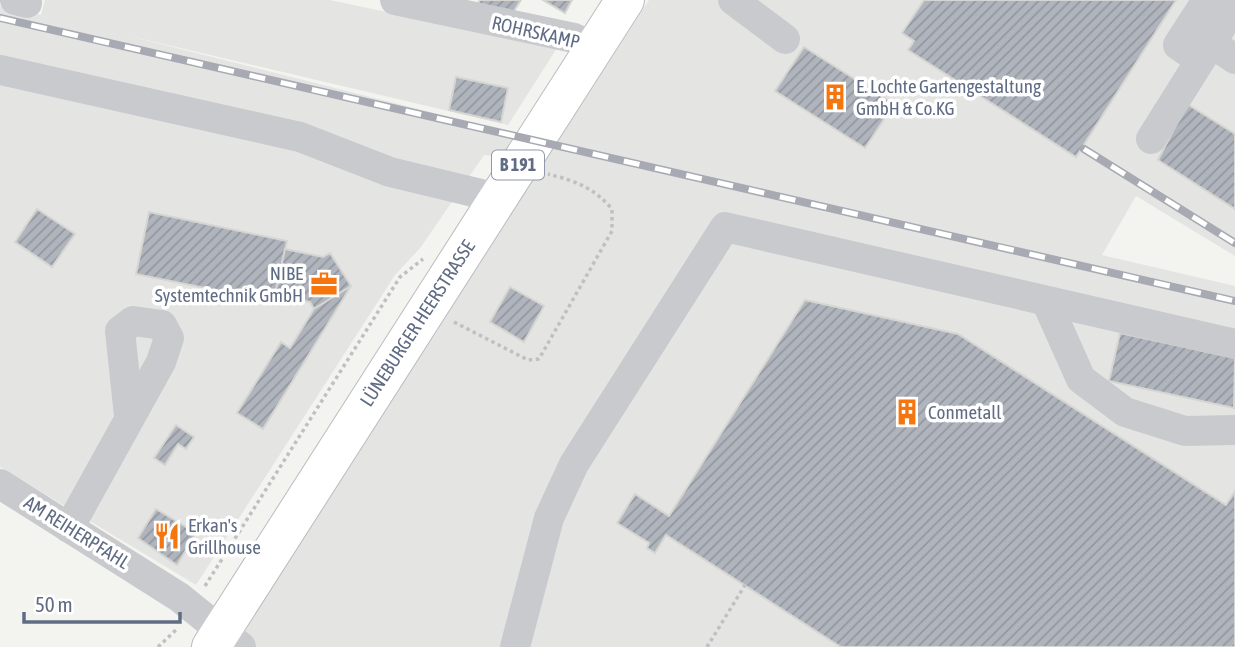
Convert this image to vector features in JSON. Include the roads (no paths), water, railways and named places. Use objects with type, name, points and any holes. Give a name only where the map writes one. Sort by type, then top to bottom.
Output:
[{"type":"main road","name":"LÜNEBURGER HEERSTRASSE","points":[[216,634],[625,0]]},
{"type":"street","name":"ROHRSKAMP","points":[[395,0],[574,38],[595,47]]},
{"type":"street","points":[[733,0],[785,38]]},
{"type":"street","points":[[1207,0],[1178,45],[1215,54]]},
{"type":"street","points":[[1151,139],[1215,54],[1235,5]]},
{"type":"street","points":[[0,70],[300,137],[390,172],[498,198]]},
{"type":"street","points":[[515,647],[549,518],[574,464],[725,227],[1235,344]]},
{"type":"street","points":[[1047,303],[1081,379],[1125,412],[1185,431],[1235,430]]},
{"type":"street","points":[[69,528],[130,416]]},
{"type":"street","name":"AM REIHERPFAHL","points":[[0,484],[179,597],[216,634]]},
{"type":"railway","points":[[0,18],[1235,301]]},
{"type":"railway","points":[[1084,149],[1235,243]]},
{"type":"place","name":"E. Lochte Gartengestaltung GmbH & Co.KG","points":[[835,97]]},
{"type":"place","name":"NIBE Systemtechnik GmbH","points":[[324,284]]},
{"type":"place","name":"Conmetall","points":[[907,412]]},
{"type":"place","name":"Erkan's Grillhouse","points":[[167,536]]}]
